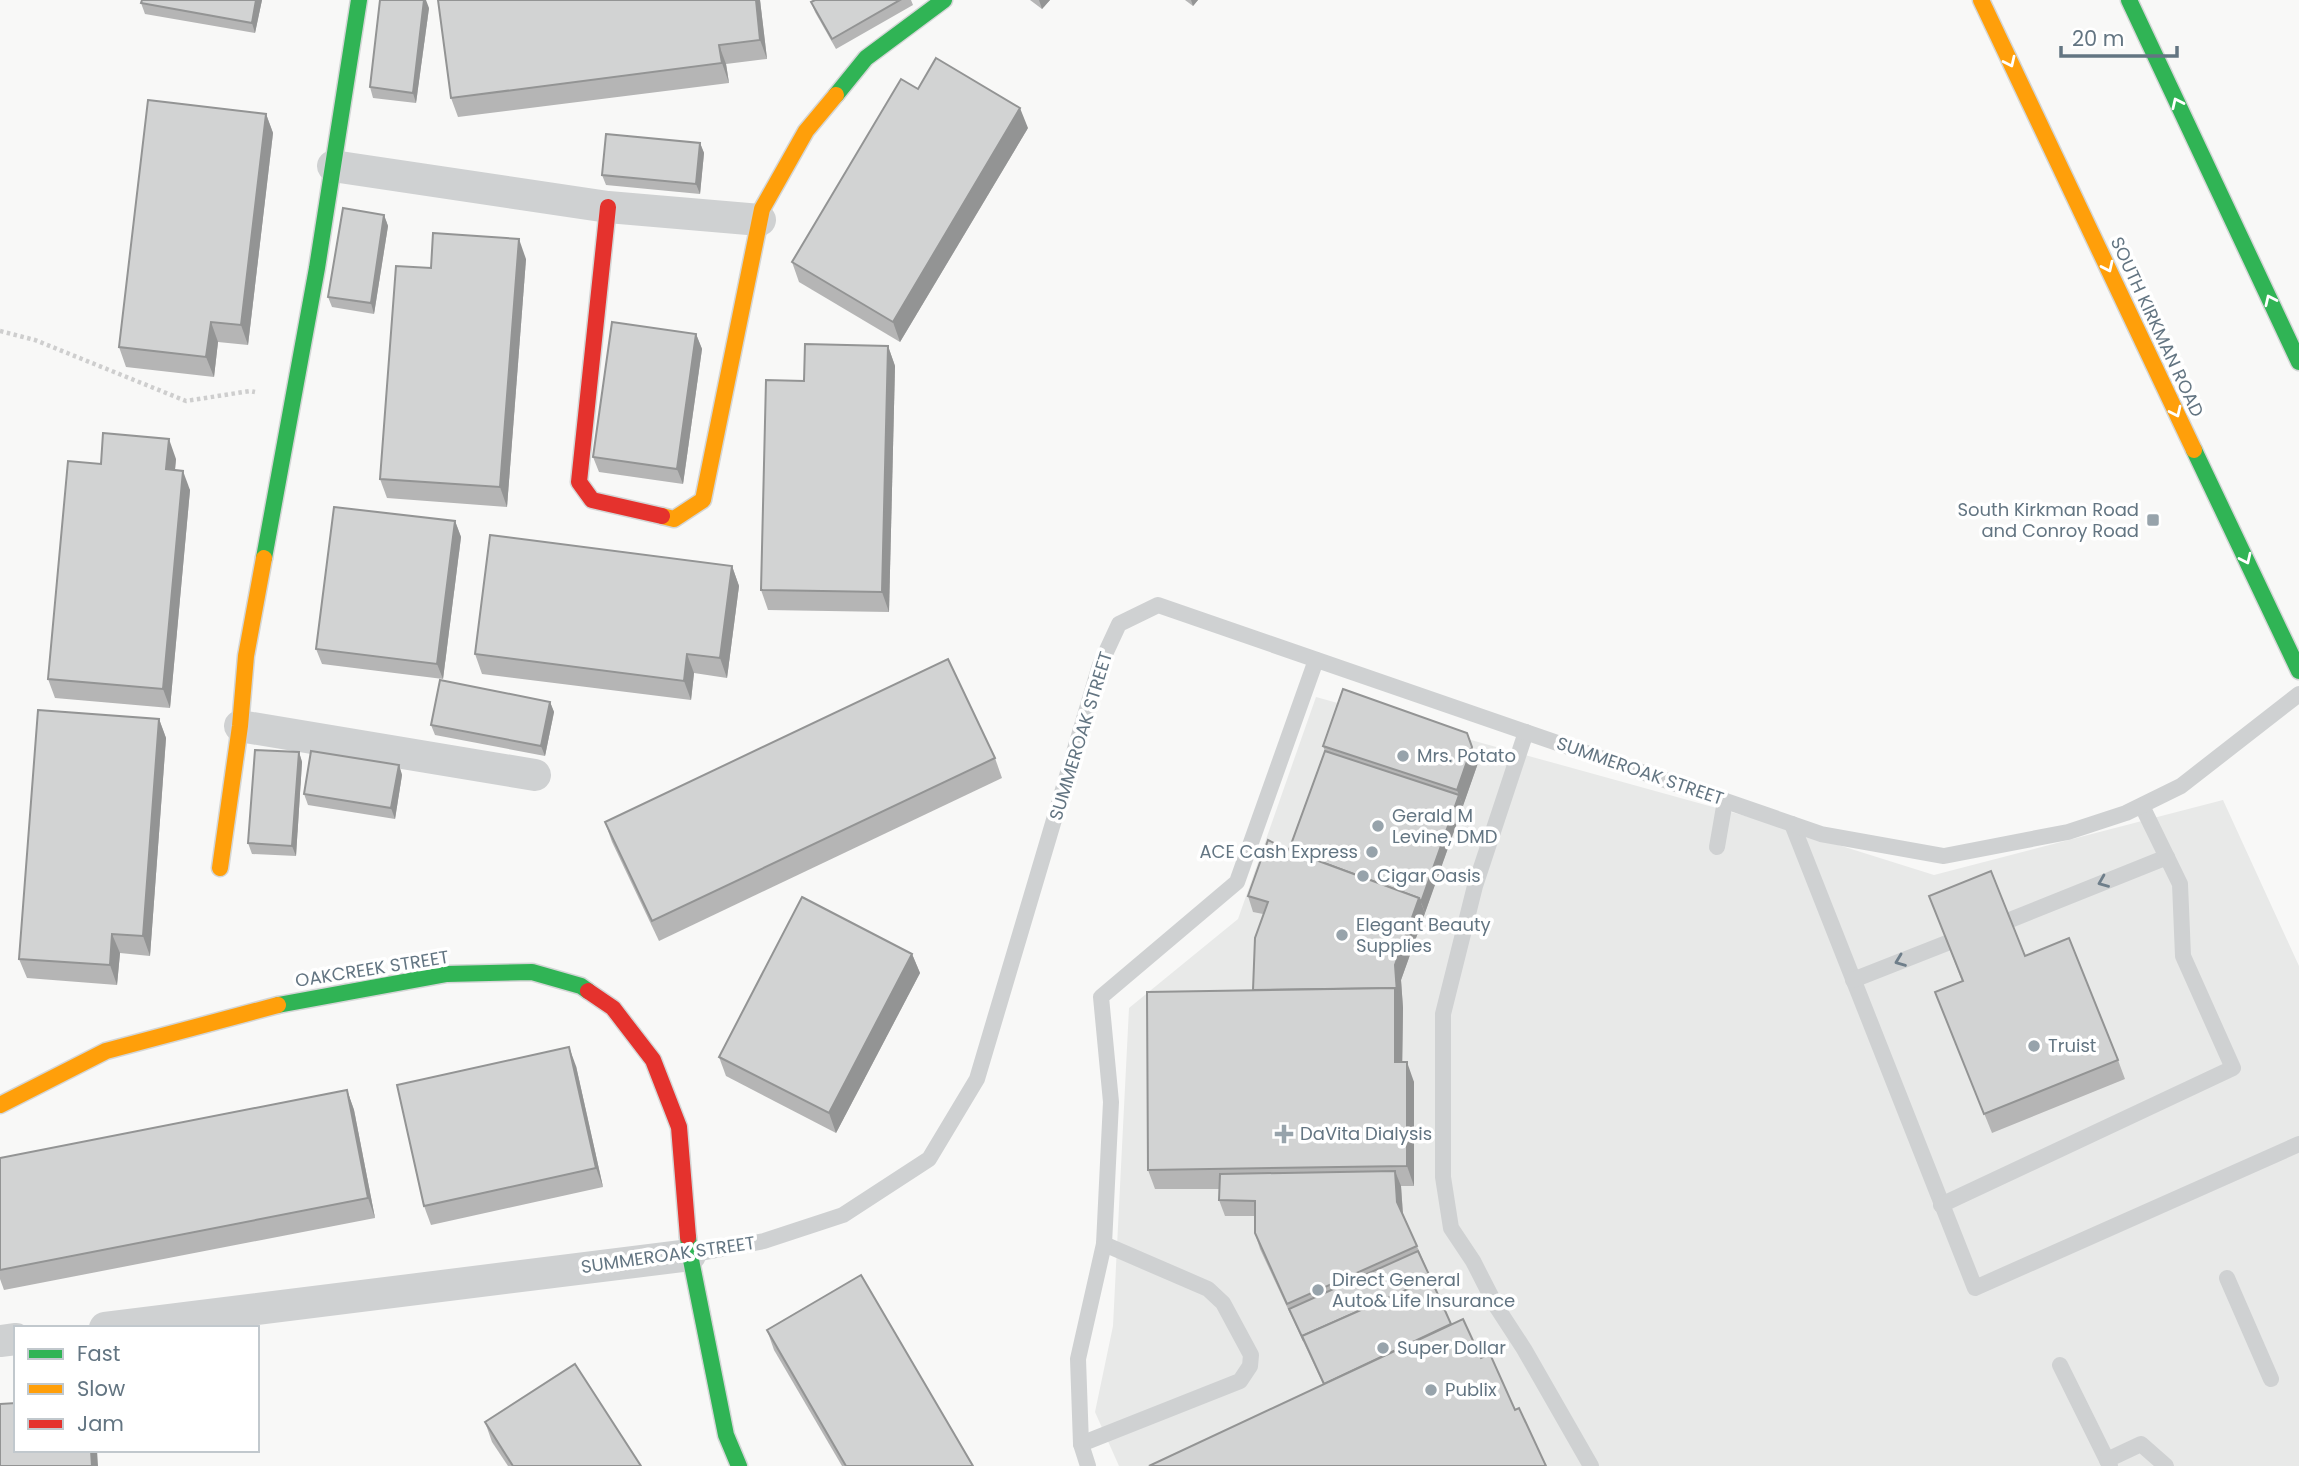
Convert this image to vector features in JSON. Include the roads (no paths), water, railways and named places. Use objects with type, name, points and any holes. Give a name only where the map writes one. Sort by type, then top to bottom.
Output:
[{"type":"street","points":[[220,868],[240,726],[246,656],[333,166],[359,0]]},
{"type":"street","points":[[608,207],[579,482],[592,500],[674,519],[703,500],[762,209],[806,131],[866,58],[944,0]]},
{"type":"street","name":"SOUTH KIRKMAN ROAD","points":[[1981,0],[2299,671]]},
{"type":"street","points":[[2129,0],[2299,362]]},
{"type":"street","points":[[333,166],[608,207],[760,220]]},
{"type":"street","points":[[240,726],[535,775]]},
{"type":"street","name":"OAKCREEK STREET","points":[[0,1105],[106,1051],[304,999],[447,974],[532,972],[581,986],[613,1009],[653,1060],[679,1127],[690,1255],[726,1435],[739,1466]]},
{"type":"street","name":"SUMMEROAK STREET","points":[[121,1326],[690,1255]]},
{"type":"lane","name":"SUMMEROAK STREET","points":[[690,1255],[764,1241],[843,1215],[929,1159],[977,1079],[1100,665],[1119,624],[1158,605],[1821,834],[1944,856],[2068,832],[2142,806],[2181,786],[2299,694]]},
{"type":"lane","points":[[1088,1466],[1081,1444],[1077,1359],[1104,1244],[1111,1102],[1101,997],[1237,882],[1315,660]]},
{"type":"lane","points":[[1526,732],[1475,886],[1443,1014],[1443,1177],[1451,1228],[1473,1261],[1496,1306],[1524,1349],[1591,1466]]},
{"type":"lane","points":[[1717,847],[1725,800]]},
{"type":"lane","points":[[1941,1205],[2233,1068],[2183,956],[2180,884],[2142,806]]},
{"type":"lane","points":[[1792,824],[1975,1288],[2299,1144]]},
{"type":"lane","points":[[2010,920],[2167,857]]},
{"type":"lane","points":[[1853,980],[1947,943]]},
{"type":"lane","points":[[1081,1444],[1240,1381],[1250,1366],[1251,1355],[1223,1303],[1208,1289],[1104,1244]]},
{"type":"lane","points":[[2227,1278],[2271,1379]]},
{"type":"lane","points":[[2060,1366],[2108,1463],[2141,1444],[2166,1466]]},
{"type":"place","name":"South Kirkman Road and Conroy Road","points":[[2153,520]]},
{"type":"place","name":"Mrs. Potato","points":[[1403,756]]},
{"type":"place","name":"Gerald M Levine, DMD","points":[[1378,826]]},
{"type":"place","name":"ACE Cash Express","points":[[1372,852]]},
{"type":"place","name":"Cigar Oasis","points":[[1363,876]]},
{"type":"place","name":"Elegant Beauty Supplies","points":[[1342,935]]},
{"type":"place","name":"Truist","points":[[2034,1046]]},
{"type":"place","name":"DaVita Dialysis","points":[[1284,1134]]},
{"type":"place","name":"Direct General Auto& Life Insurance","points":[[1318,1290]]},
{"type":"place","name":"Super Dollar","points":[[1383,1348]]},
{"type":"place","name":"Publix","points":[[1431,1390]]}]
